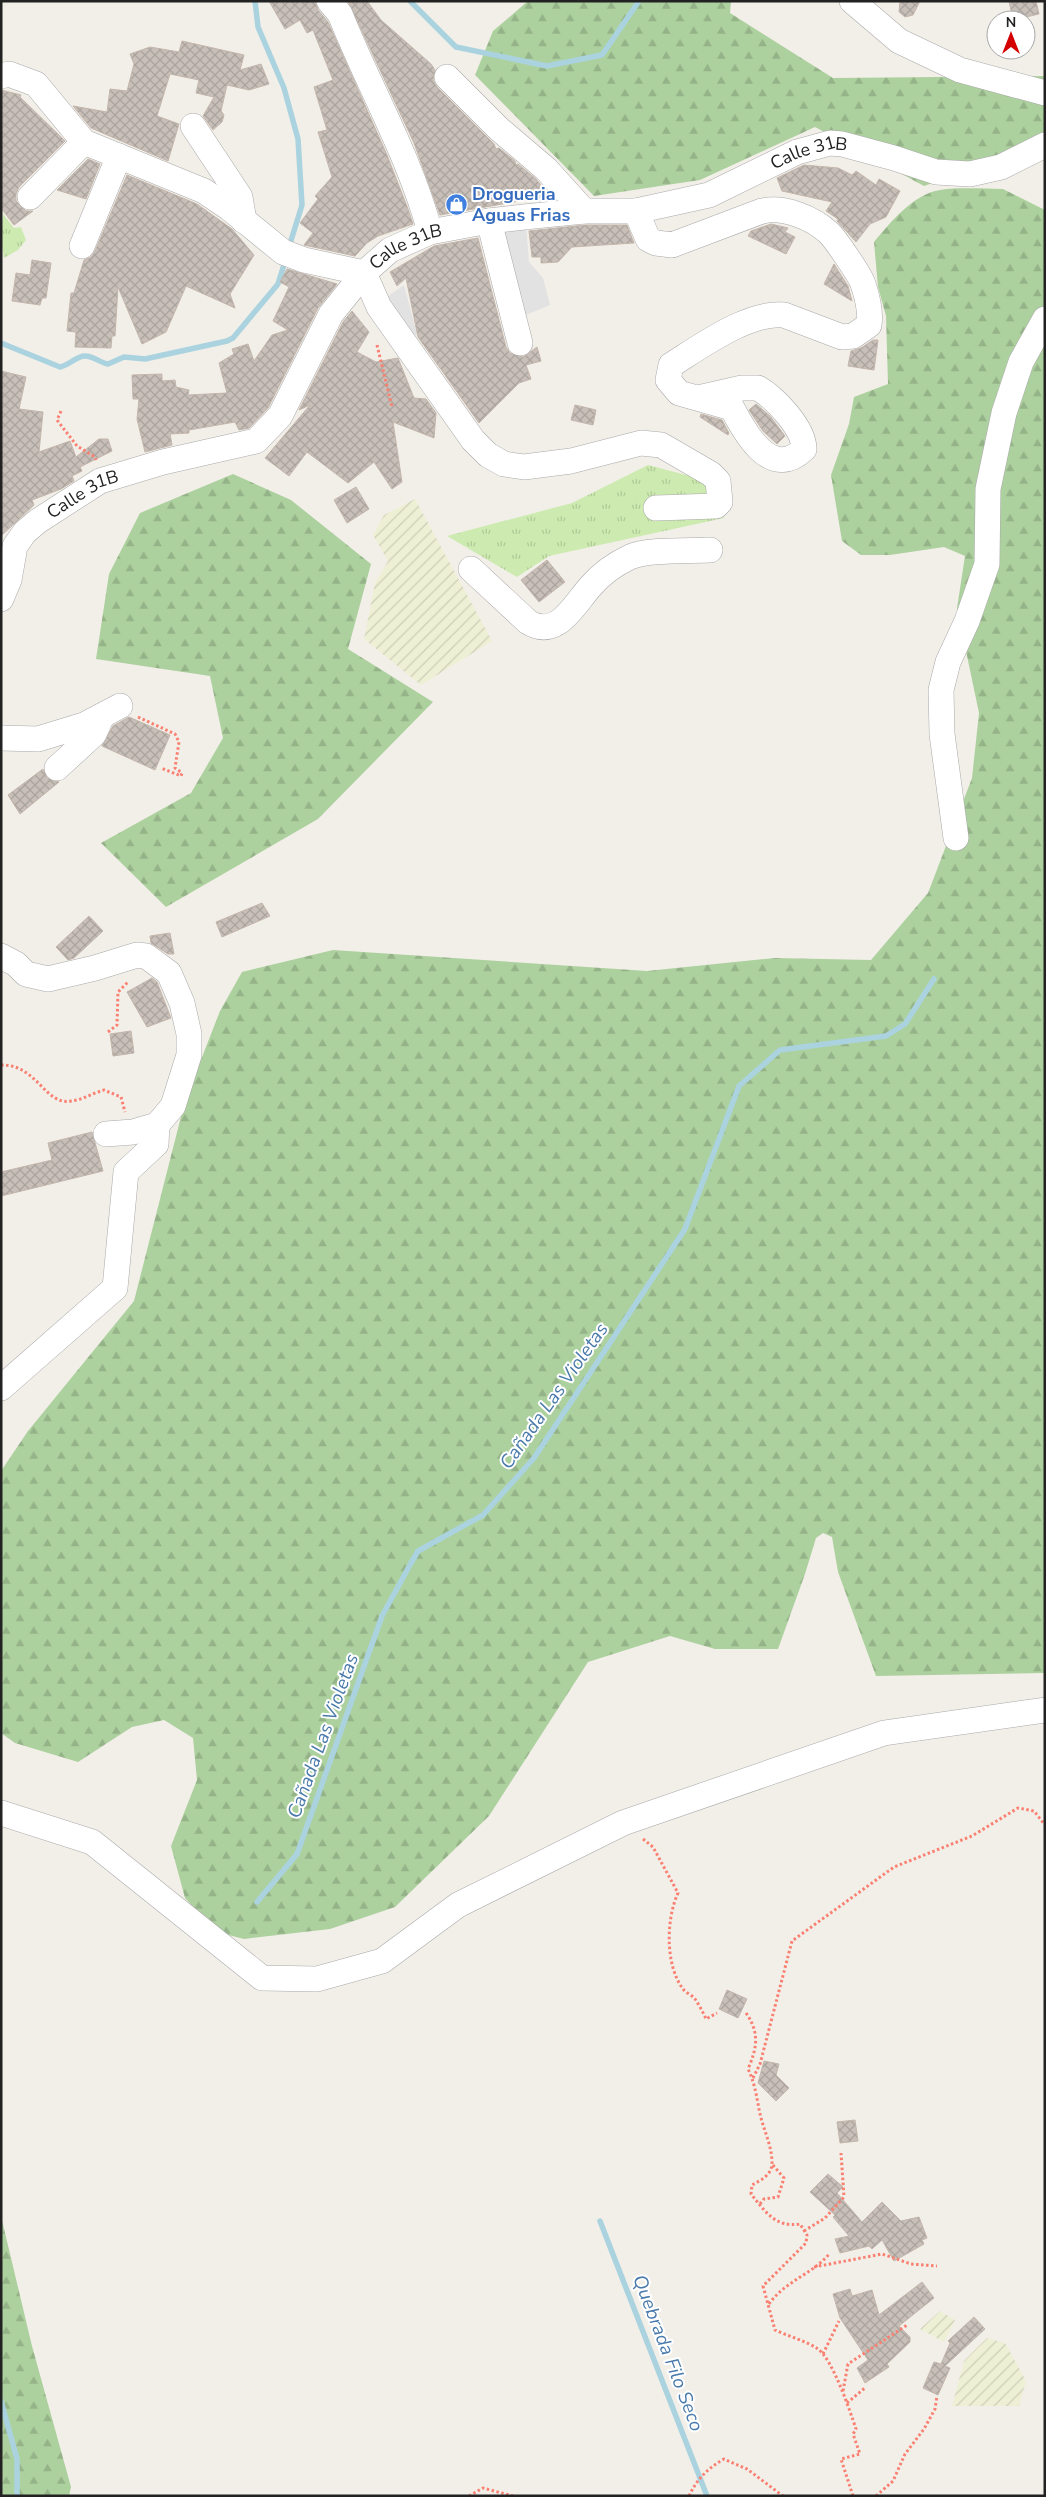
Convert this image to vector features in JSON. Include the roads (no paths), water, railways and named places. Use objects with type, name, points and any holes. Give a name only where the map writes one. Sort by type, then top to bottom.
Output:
[{"type":"street","points":[[329,1],[340,14],[382,113],[410,169],[430,232]]},
{"type":"street","points":[[852,1],[899,41],[960,70],[1045,93]]},
{"type":"street","points":[[4,73],[36,84],[84,142],[204,191],[294,256],[364,273],[379,306],[473,440],[488,455],[504,464],[524,467],[571,461],[641,443],[661,445],[711,474],[718,481],[720,502],[716,506],[656,508]]},
{"type":"street","points":[[447,77],[498,129],[546,169],[584,211]]},
{"type":"street","points":[[193,126],[240,197],[244,221]]},
{"type":"street","points":[[30,197],[84,142]]},
{"type":"street","name":"Calle 31B","points":[[1,599],[9,580],[15,546],[25,532],[38,521],[100,481],[163,462],[256,441],[280,416],[331,314],[364,273],[390,250],[430,232],[489,220],[584,211],[636,211],[709,195],[797,152],[830,143],[842,144],[894,158],[936,172],[970,174],[1001,167],[1045,145]]},
{"type":"street","points":[[82,246],[119,156]]},
{"type":"street","points":[[636,211],[648,239],[656,243],[672,245],[762,211],[793,213],[813,222],[829,234],[863,283],[870,318],[869,325],[853,336],[842,337],[784,314],[774,314],[752,320],[724,333],[671,365],[668,380],[672,387],[679,393],[698,398]]},
{"type":"street","points":[[489,220],[520,343]]},
{"type":"street","points":[[956,838],[942,734],[941,690],[948,662],[967,621],[987,564],[988,489],[1004,414],[1021,362],[1045,319]]},
{"type":"street","points":[[471,569],[528,622],[536,627],[544,627],[566,618],[590,586],[611,567],[632,556],[710,550]]},
{"type":"street","points":[[1,738],[38,740],[84,725],[111,711],[94,734],[57,768]]},
{"type":"street","points":[[1,956],[16,964],[26,974],[48,979],[95,968],[136,955],[146,956],[169,973],[182,1003],[189,1034],[189,1055],[173,1106],[157,1125],[133,1132],[106,1134]]},
{"type":"street","points":[[1,1388],[115,1288],[126,1172],[156,1144],[157,1125]]},
{"type":"street","points":[[1,1813],[92,1842],[262,1978],[317,1979],[382,1961],[458,1905],[623,1823],[884,1733],[1045,1710]]},
{"type":"waterway","points":[[255,1],[258,27],[284,88],[298,139],[302,205],[289,247]]},
{"type":"waterway","points":[[410,1],[456,47],[547,66],[602,55],[639,1]]},
{"type":"waterway","points":[[1,343],[60,367],[82,356],[91,357],[108,364],[124,357],[145,359],[227,341],[233,338],[278,284],[286,258]]},
{"type":"waterway","name":"Cañada Las Violetas","points":[[257,1902],[297,1854],[382,1616],[418,1551],[483,1515],[534,1458],[685,1229],[739,1086],[780,1050],[886,1036],[905,1024],[934,979]]},
{"type":"waterway","name":"Quebrada Filo Seco","points":[[600,2221],[707,2496]]},
{"type":"waterway","points":[[1,2401],[17,2459],[17,2496]]},
{"type":"place","name":"Drogueria Aguas Frias","points":[[456,204]]}]
